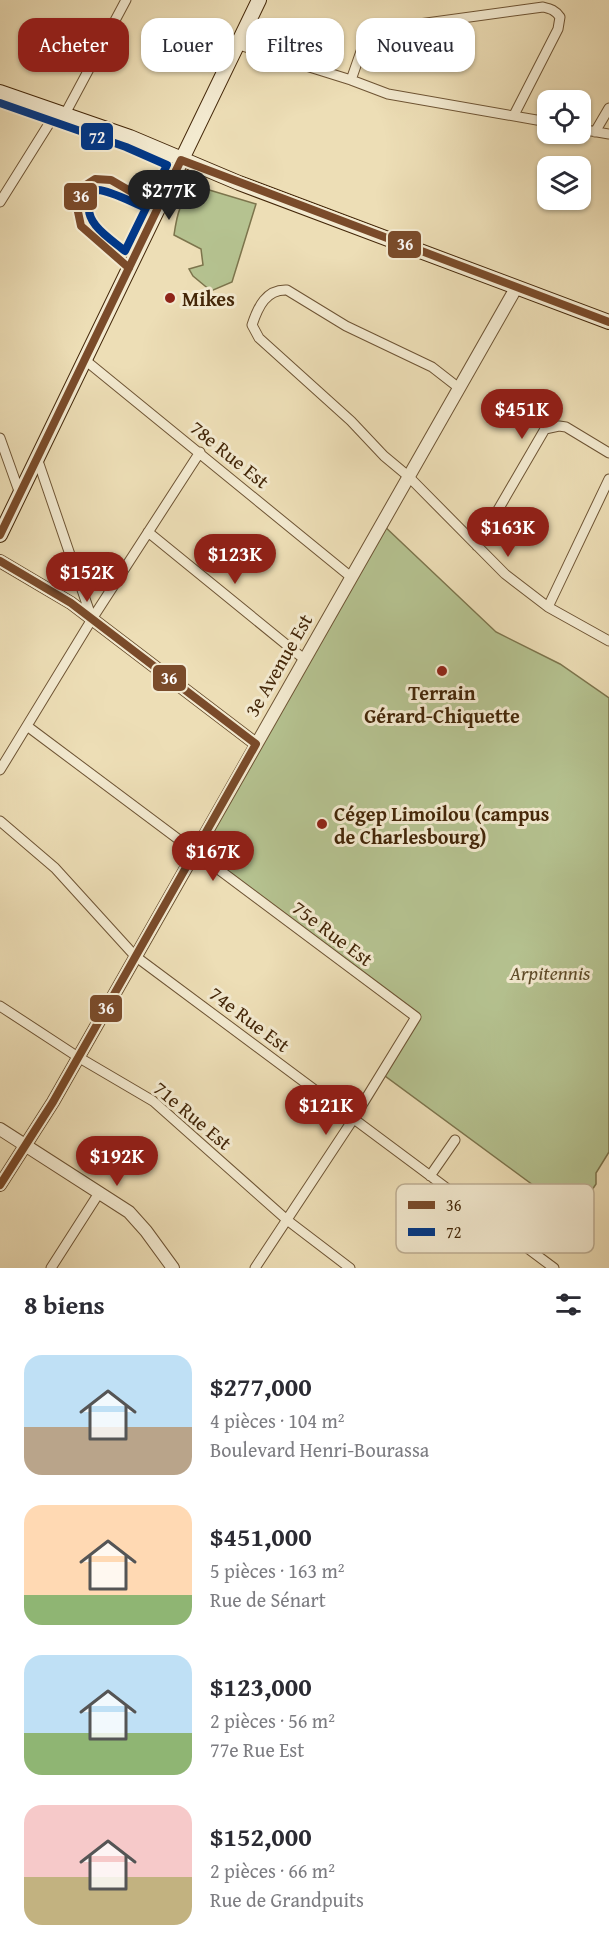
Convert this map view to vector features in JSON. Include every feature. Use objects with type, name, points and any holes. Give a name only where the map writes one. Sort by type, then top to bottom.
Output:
[{"type":"main road","points":[[0,535],[259,0]]},
{"type":"main road","points":[[0,92],[130,137],[181,160],[609,322]]},
{"type":"street","points":[[0,202],[61,112],[126,0]]},
{"type":"street","points":[[351,80],[366,37],[375,30],[543,7],[550,9],[560,17],[558,29],[514,115]]},
{"type":"street","points":[[236,44],[388,94],[537,120]]},
{"type":"street","points":[[595,132],[609,108]]},
{"type":"street","points":[[591,131],[609,134]]},
{"type":"street","name":"3e Avenue Est","points":[[0,1185],[78,1057],[516,288]]},
{"type":"street","points":[[459,388],[432,368],[346,326],[298,295],[287,291],[279,290],[266,297],[252,325],[259,338],[351,421],[505,574],[548,607],[609,641]]},
{"type":"street","name":"78e Rue Est","points":[[84,360],[351,577]]},
{"type":"street","points":[[477,546],[545,429],[566,427],[609,453]]},
{"type":"street","points":[[0,438],[20,494]]},
{"type":"street","points":[[0,770],[92,619],[200,452]]},
{"type":"street","points":[[37,458],[92,619]]},
{"type":"street","points":[[548,607],[609,479]]},
{"type":"street","points":[[148,532],[304,659]]},
{"type":"street","points":[[0,561],[71,603],[256,744]]},
{"type":"street","name":"75e Rue Est","points":[[27,726],[416,1017],[354,1118]]},
{"type":"street","name":"74e Rue Est","points":[[0,821],[56,868],[135,956],[441,1184]]},
{"type":"street","name":"71e Rue Est","points":[[0,1006],[78,1057],[153,1101],[287,1220],[350,1268]]},
{"type":"street","points":[[255,1268],[354,1118]]},
{"type":"street","points":[[0,1129],[129,1212],[173,1268]]},
{"type":"street","points":[[430,1176],[455,1140]]},
{"type":"street","points":[[51,1268],[99,1193]]},
{"type":"street","name":"74e Rue Est","points":[[534,1253],[554,1268]]},
{"type":"green space","points":[[196,186],[256,204],[232,282],[211,291],[193,276],[189,269],[203,265],[201,249],[174,235],[180,208]]},
{"type":"green space","name":"Arpitennis","points":[[381,523],[496,632],[560,664],[609,698],[609,1152],[596,1173],[594,1187],[594,1184],[532,1184],[381,1073],[416,1018],[195,852]]},
{"type":"transit line","name":"72","points":[[0,103],[126,147],[167,165],[155,189]]},
{"type":"transit line","name":"36","points":[[0,535],[181,160],[609,322]]},
{"type":"transit line","name":"36","points":[[129,268],[81,226],[77,207],[84,186],[95,179],[111,180],[130,191],[161,202]]},
{"type":"transit line","name":"72","points":[[98,190],[146,208],[125,251],[94,224],[89,210],[93,194],[98,190]]},
{"type":"transit line","name":"36","points":[[0,561],[71,603],[256,744],[53,1102],[0,1185]]},
{"type":"place","name":"Mikes","points":[[170,298]]},
{"type":"place","name":"Terrain Gérard-Chiquette","points":[[442,671]]},
{"type":"place","name":"Cégep Limoilou (campus de Charlesbourg)","points":[[322,824]]}]
